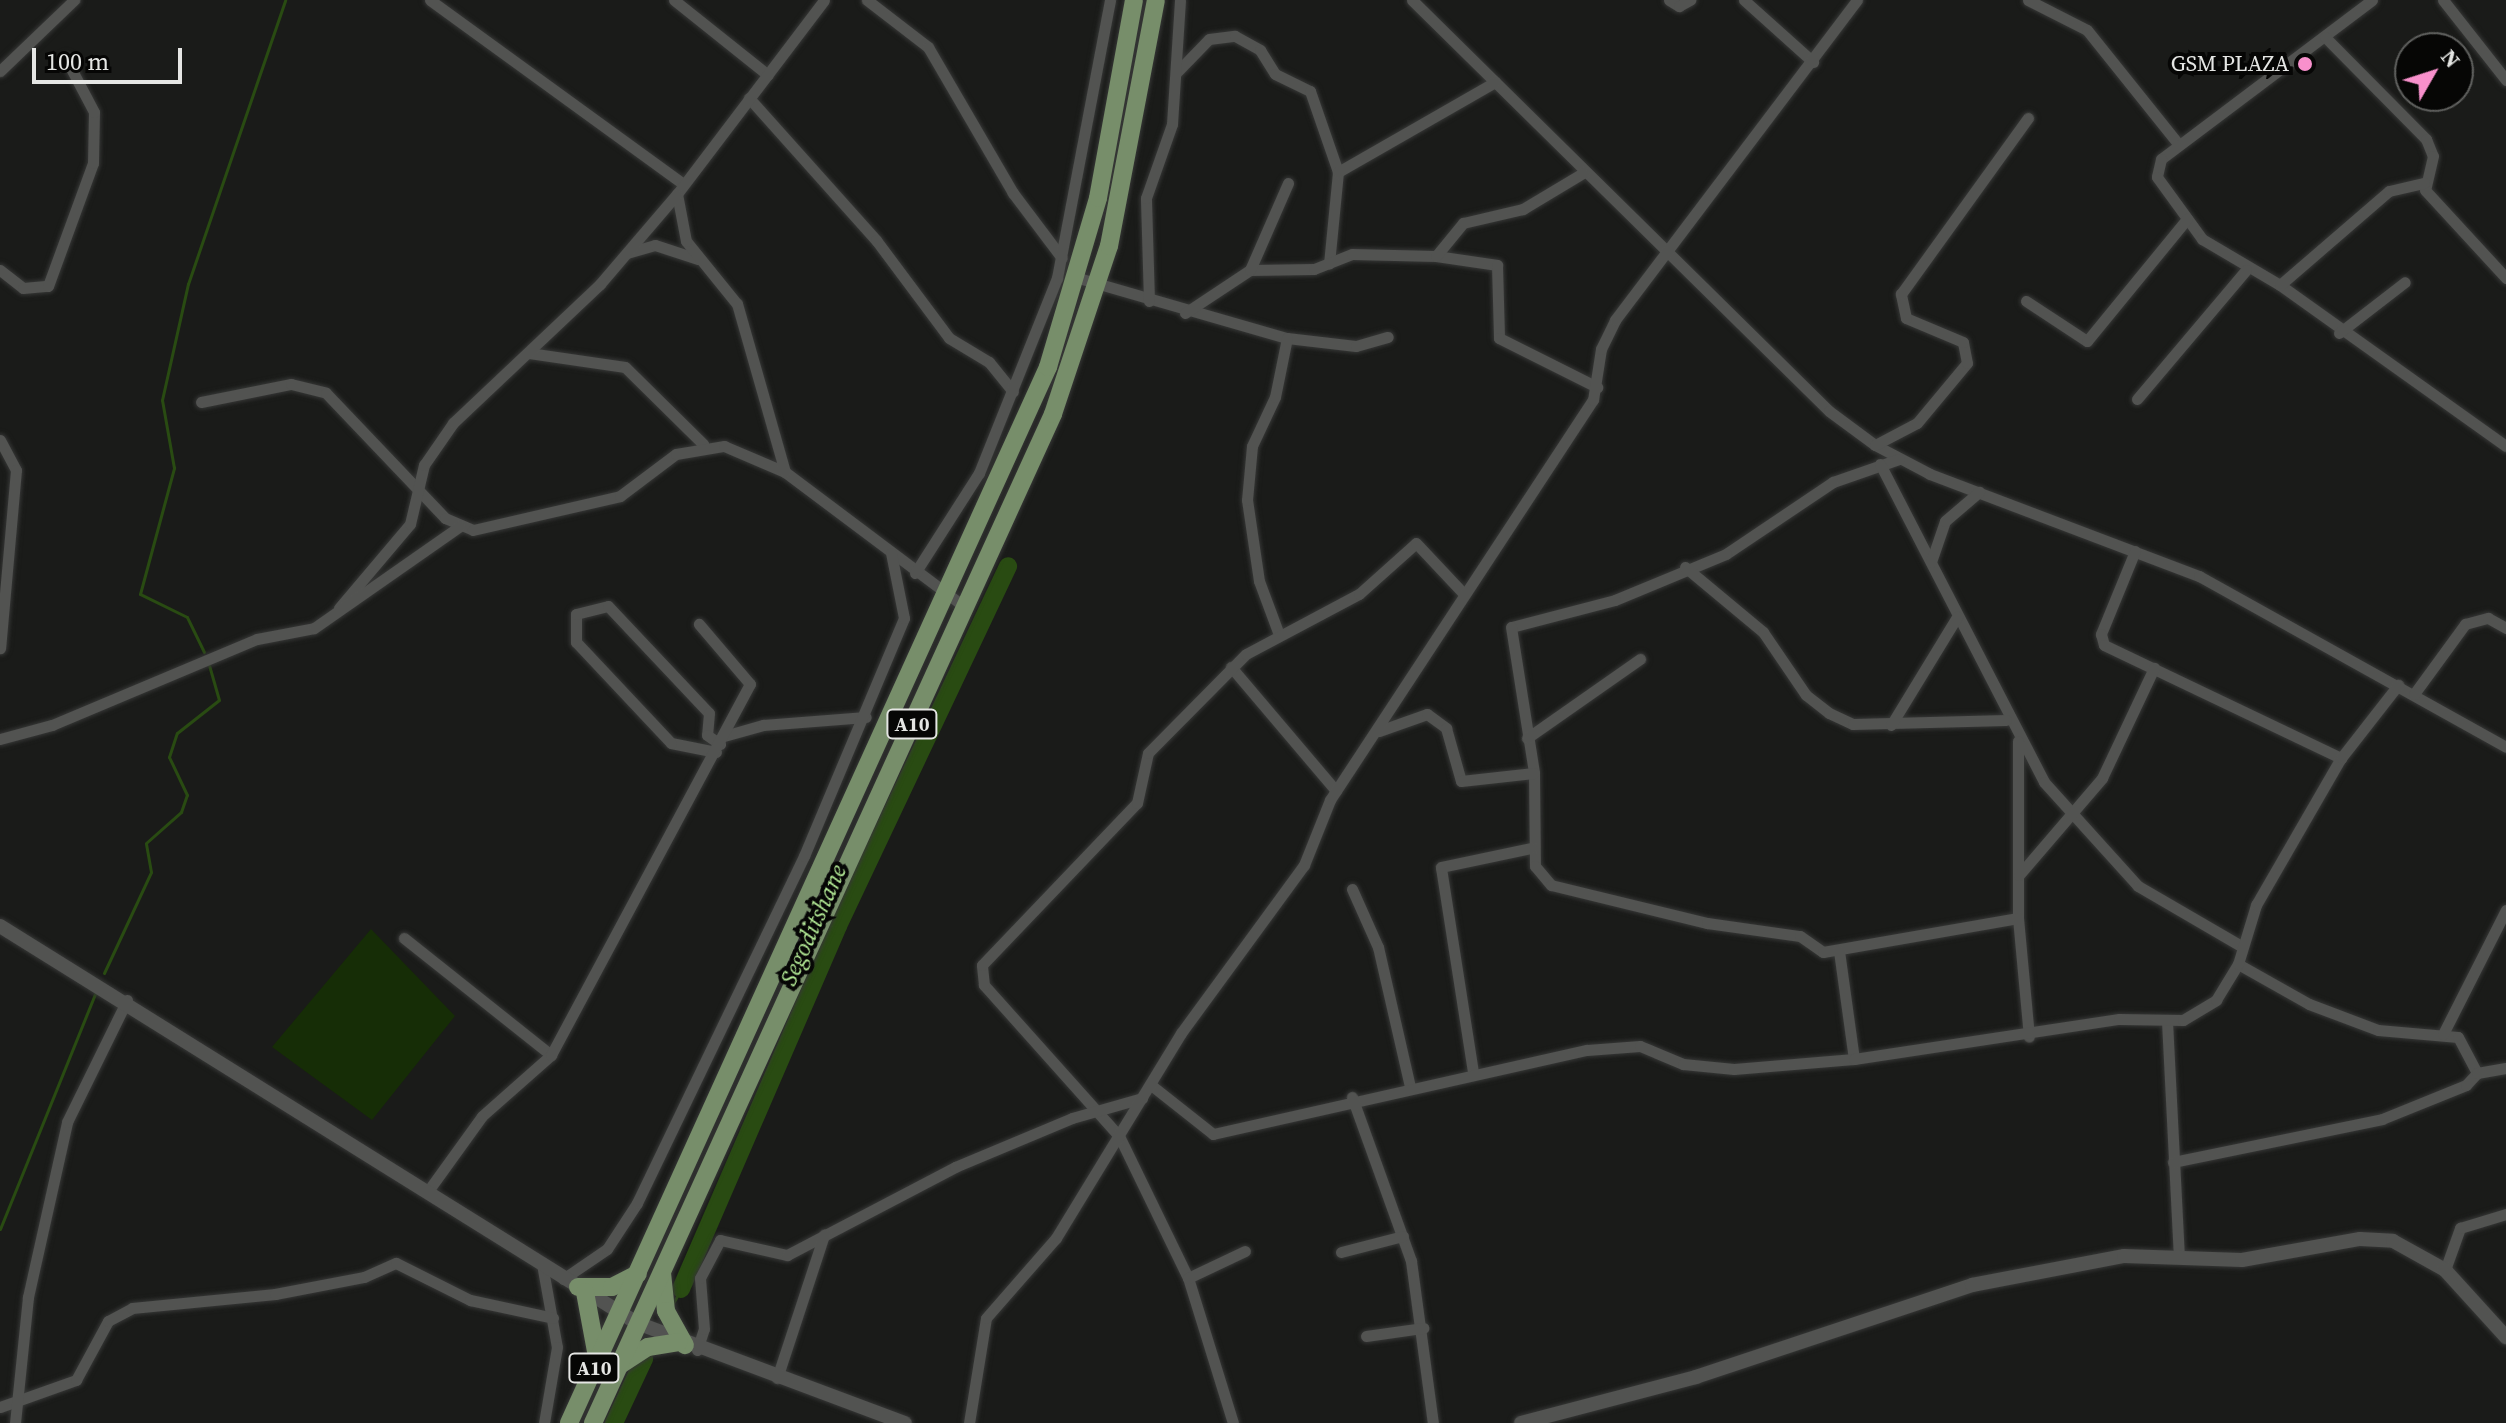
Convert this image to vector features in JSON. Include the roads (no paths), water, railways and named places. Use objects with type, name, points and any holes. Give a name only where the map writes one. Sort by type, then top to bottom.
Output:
[{"type":"main road","name":"A10","points":[[593,1423],[618,1367],[638,1274],[1048,367],[1109,151],[1134,0]]},
{"type":"main road","name":"A10","points":[[569,1423],[597,1360],[662,1271],[999,534],[1098,284],[1130,158],[1156,0]]},
{"type":"main road","points":[[978,524],[999,534]]},
{"type":"main road","points":[[618,1367],[648,1347],[687,1346],[666,1311],[662,1271]]},
{"type":"main road","points":[[597,1360],[575,1286],[612,1287],[638,1274]]},
{"type":"street","points":[[0,71],[74,0]]},
{"type":"street","points":[[430,0],[679,188],[681,226],[700,260],[737,304],[785,472]]},
{"type":"street","points":[[674,0],[768,75]]},
{"type":"street","points":[[339,608],[410,524],[418,487],[453,423],[529,353],[623,255],[679,188],[824,0]]},
{"type":"street","points":[[867,0],[928,47],[1013,193],[1062,258]]},
{"type":"street","points":[[915,573],[973,486],[1013,392],[1062,258],[1110,0]]},
{"type":"street","points":[[1149,301],[1146,198],[1172,124],[1180,0]]},
{"type":"street","points":[[1412,0],[1583,173],[1668,248],[1829,411],[1875,445],[1899,459],[1979,492],[2199,576],[2506,747]]},
{"type":"street","points":[[1669,0],[1679,6],[1690,0]]},
{"type":"street","points":[[1744,0],[1813,62]]},
{"type":"street","points":[[969,1423],[982,1325],[1056,1238],[1151,1085],[1304,865],[1336,791],[1597,387],[1605,335],[1857,0]]},
{"type":"street","points":[[2028,0],[2087,30],[2179,145]]},
{"type":"street","points":[[2372,0],[2179,145],[2155,167],[2196,234],[2246,270],[2280,285],[2339,333],[2506,446]]},
{"type":"street","points":[[2443,0],[2506,80]]},
{"type":"street","points":[[1176,73],[1209,39],[1235,36],[1253,44],[1275,74],[1317,100],[1338,172],[1329,264]]},
{"type":"street","points":[[2325,37],[2426,139],[2433,156],[2424,183]]},
{"type":"street","points":[[0,270],[33,291],[48,286],[93,163],[94,112],[66,59]]},
{"type":"street","points":[[1338,172],[1495,82]]},
{"type":"street","points":[[749,98],[876,240],[949,338],[989,362],[1013,392]]},
{"type":"street","points":[[1875,445],[1917,423],[1967,363],[1963,342],[1906,318],[1901,294],[2028,118]]},
{"type":"street","points":[[1436,256],[1463,223],[1523,209],[1583,173]]},
{"type":"street","points":[[1250,270],[1288,183]]},
{"type":"street","points":[[2424,183],[2459,234],[2506,278]]},
{"type":"street","points":[[2280,285],[2398,184],[2424,183]]},
{"type":"street","points":[[2026,301],[2087,341],[2187,219]]},
{"type":"street","points":[[623,255],[655,245],[700,260]]},
{"type":"street","points":[[1185,313],[1250,270],[1329,264],[1352,254],[1436,256],[1497,265],[1499,338],[1597,387]]},
{"type":"street","points":[[2137,399],[2246,270]]},
{"type":"street","points":[[1075,277],[1185,313],[1287,338],[1356,346],[1388,337]]},
{"type":"street","points":[[2339,333],[2405,282]]},
{"type":"street","points":[[1278,632],[1259,581],[1247,500],[1252,446],[1275,397],[1287,338]]},
{"type":"street","points":[[529,353],[625,367],[703,444],[744,451],[785,472],[945,598],[966,608]]},
{"type":"street","points":[[201,402],[291,384],[326,393],[459,527],[488,530],[620,496],[703,444]]},
{"type":"street","points":[[0,440],[16,470],[0,648]]},
{"type":"street","points":[[1899,459],[1833,482],[1754,541],[1685,567],[1615,600],[1511,627],[1534,773],[1531,848],[1551,885],[1707,923],[1800,936],[1823,952],[2018,918]]},
{"type":"street","points":[[1880,464],[1931,562],[2006,720],[2070,816],[2138,886],[2241,946]]},
{"type":"street","points":[[1931,562],[1945,521],[1979,492]]},
{"type":"street","points":[[0,739],[52,725],[257,639],[314,628],[459,527]]},
{"type":"street","points":[[1233,1423],[1188,1278],[1119,1136],[1101,1111],[984,985],[982,965],[1137,803],[1144,759],[1231,667],[1278,632],[1359,594],[1416,543],[1463,593]]},
{"type":"street","points":[[2135,551],[2101,640],[2341,758]]},
{"type":"street","points":[[575,1286],[607,1249],[637,1203],[720,1042],[866,717],[906,607],[891,553]]},
{"type":"street","points":[[1685,567],[1763,632],[1816,705],[1853,724],[2006,720]]},
{"type":"street","points":[[720,744],[707,735],[709,713],[608,606],[576,614],[576,642],[671,743],[720,744],[763,725],[866,717]]},
{"type":"street","points":[[1891,725],[1957,617]]},
{"type":"street","points":[[2414,694],[2465,624],[2488,618],[2506,628]]},
{"type":"street","points":[[428,1191],[482,1116],[551,1055],[720,744],[749,678],[699,624]]},
{"type":"street","points":[[1527,738],[1640,659]]},
{"type":"street","points":[[1231,667],[1336,791]]},
{"type":"street","points":[[2019,875],[2109,766],[2154,668]]},
{"type":"street","points":[[1151,1085],[1213,1134],[1352,1097],[1473,1072],[1640,1046],[1696,1067],[1854,1059],[2029,1036],[2119,1019],[2167,1021],[2201,1014],[2238,964],[2256,905],[2341,758],[2398,685]]},
{"type":"street","points":[[1377,731],[1427,714],[1446,728],[1461,781],[1534,773]]},
{"type":"street","points":[[2018,739],[2018,918],[2029,1036]]},
{"type":"street","points":[[1473,1072],[1441,867],[1531,848]]},
{"type":"street","points":[[1352,889],[1378,947],[1410,1087]]},
{"type":"street","points":[[2443,1034],[2506,910]]},
{"type":"street","points":[[0,926],[127,1000],[629,1318],[687,1346],[905,1423]]},
{"type":"street","points":[[404,938],[551,1055]]},
{"type":"street","points":[[1839,951],[1854,1059]]},
{"type":"street","points":[[2238,964],[2309,1004],[2378,1030],[2408,1038],[2443,1034],[2465,1041],[2477,1073]]},
{"type":"street","points":[[15,1423],[15,1397],[28,1297],[67,1122],[127,1000]]},
{"type":"street","points":[[2167,1021],[2179,1256]]},
{"type":"street","points":[[2173,1162],[2382,1119],[2466,1085],[2477,1073],[2506,1068]]},
{"type":"street","points":[[1352,1097],[1403,1236],[1423,1328],[1433,1423]]},
{"type":"street","points":[[687,1346],[704,1329],[700,1278],[714,1244],[734,1239],[787,1255],[955,1167],[1143,1098]]},
{"type":"street","points":[[2445,1270],[2460,1228],[2506,1214]]},
{"type":"street","points":[[777,1378],[824,1235]]},
{"type":"street","points":[[1341,1252],[1403,1236]]},
{"type":"street","points":[[1521,1423],[1696,1377],[1972,1285],[2098,1260],[2179,1256],[2254,1259],[2376,1239],[2409,1245],[2445,1270],[2506,1337]]},
{"type":"street","points":[[1188,1278],[1245,1251]]},
{"type":"street","points":[[0,1407],[15,1397],[76,1380],[108,1321],[132,1308],[275,1294],[396,1263],[470,1300],[553,1318]]},
{"type":"street","points":[[542,1264],[553,1318],[557,1375],[544,1423]]},
{"type":"street","points":[[1366,1336],[1423,1328]]},
{"type":"waterway","points":[[204,652],[187,617],[140,594],[174,468],[162,400],[188,284],[285,0]]},
{"type":"waterway","name":"Segoditshane","points":[[681,1289],[838,926],[1008,566]]},
{"type":"waterway","points":[[104,973],[151,872],[146,843],[181,812],[187,795],[169,757],[177,733],[219,700],[209,665]]},
{"type":"waterway","points":[[0,1229],[96,991]]},
{"type":"waterway","name":"Segoditshane","points":[[673,1303],[681,1289]]},
{"type":"waterway","name":"Segoditshane","points":[[614,1423],[644,1359]]},
{"type":"place","name":"GSM PLAZA","points":[[2305,64]]}]
